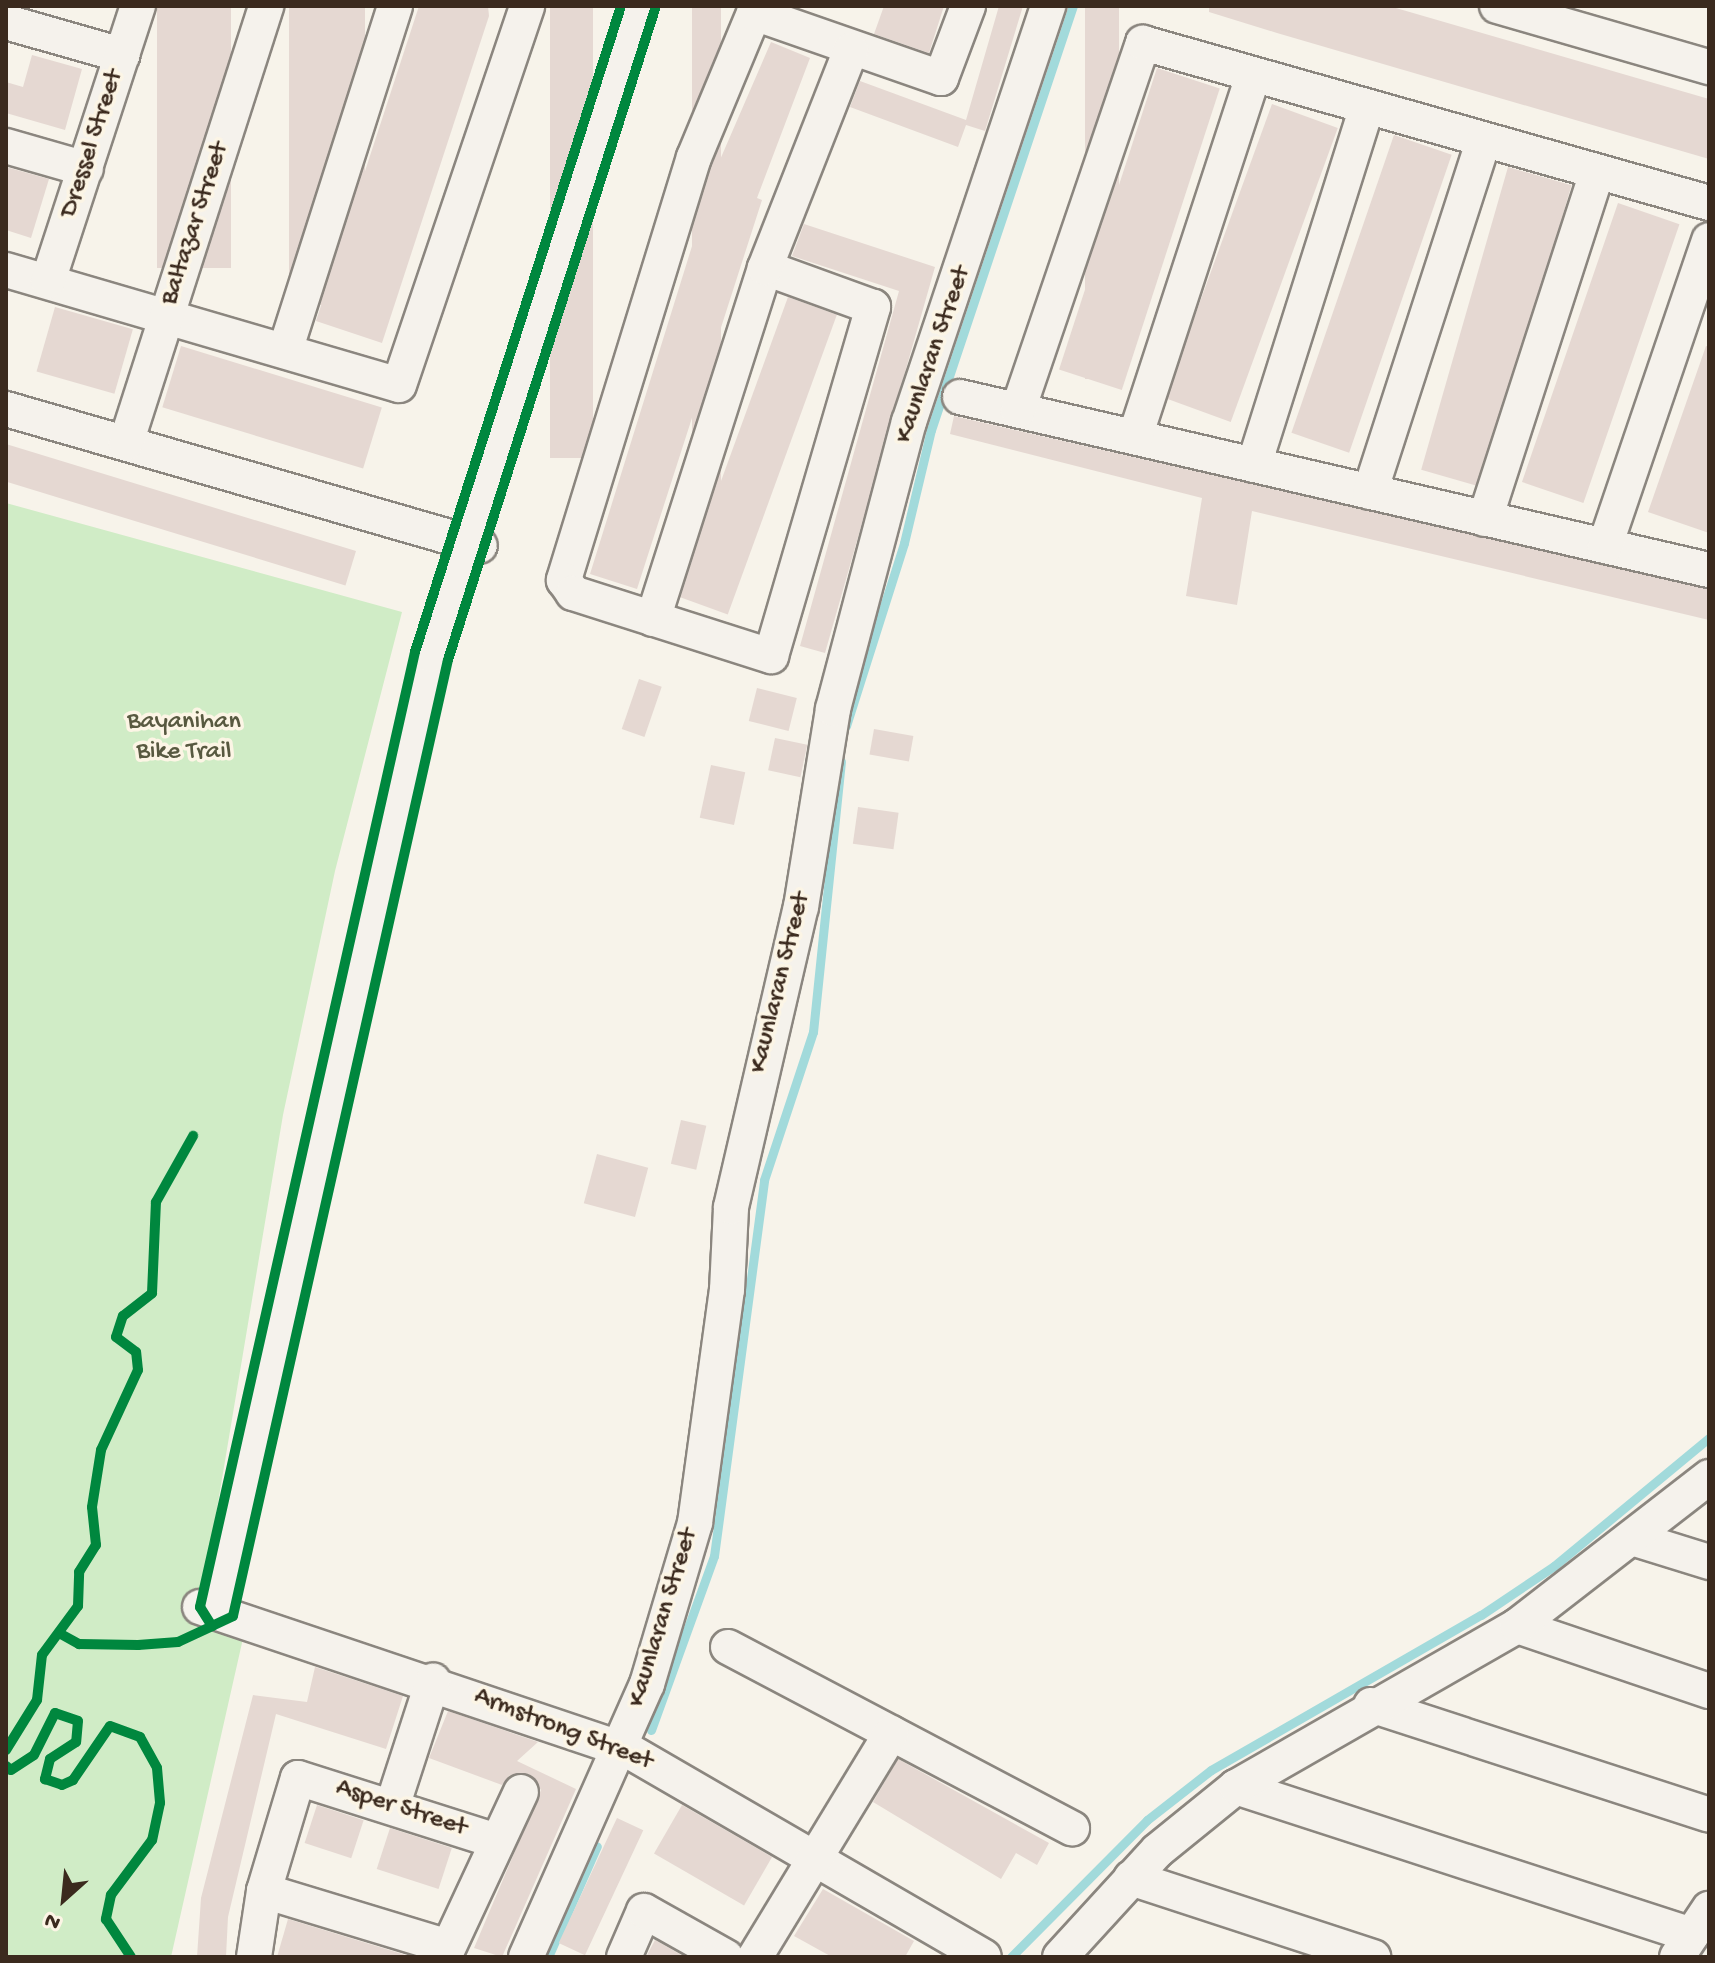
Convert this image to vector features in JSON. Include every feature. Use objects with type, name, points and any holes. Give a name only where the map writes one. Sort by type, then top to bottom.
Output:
[{"type":"street","name":"Dressel Street","points":[[48,281],[138,6]]},
{"type":"street","name":"Baltazar Street","points":[[126,443],[266,6]]},
{"type":"street","points":[[285,351],[395,6]]},
{"type":"street","points":[[6,270],[399,385],[527,6]]},
{"type":"street","points":[[6,409],[472,544],[637,6]]},
{"type":"street","points":[[765,268],[873,307],[771,656],[573,593],[564,580],[694,157],[755,9],[851,50],[941,78],[968,6]]},
{"type":"street","name":"Kaunlaran Street","points":[[526,1957],[620,1748],[668,1625],[695,1523],[727,1290],[733,1197],[795,935],[833,709],[909,422],[1048,6]]},
{"type":"street","points":[[1497,6],[1709,67]]},
{"type":"street","points":[[10,17],[122,55]]},
{"type":"street","points":[[1018,410],[1143,43],[1709,203]]},
{"type":"street","points":[[653,619],[765,268],[851,50]]},
{"type":"street","points":[[1135,437],[1253,75]]},
{"type":"street","points":[[1254,465],[1367,107]]},
{"type":"street","points":[[1370,492],[1484,140]]},
{"type":"street","points":[[6,146],[86,169]]},
{"type":"street","points":[[1485,519],[1597,172]]},
{"type":"street","points":[[1605,546],[1709,240]]},
{"type":"street","points":[[960,397],[1709,570]]},
{"type":"street","name":"Armstrong Street","points":[[472,544],[427,671],[208,1609],[433,1681],[620,1748],[983,1957]]},
{"type":"street","points":[[1060,1957],[1131,1878],[1236,1787],[1371,1705],[1517,1626],[1709,1477]]},
{"type":"street","points":[[1632,1538],[1709,1562]]},
{"type":"street","points":[[1517,1626],[1709,1691]]},
{"type":"street","points":[[728,1647],[1072,1828]]},
{"type":"street","points":[[392,1807],[433,1681]]},
{"type":"street","points":[[1371,1705],[1709,1815]]},
{"type":"street","points":[[755,1957],[891,1733]]},
{"type":"street","name":"Asper Street","points":[[264,1891],[294,1780],[304,1777],[497,1841]]},
{"type":"street","points":[[1236,1787],[1693,1934]]},
{"type":"street","points":[[254,1957],[264,1891],[446,1952],[521,1792]]},
{"type":"street","points":[[1131,1878],[1373,1957]]},
{"type":"street","points":[[624,1957],[644,1911],[726,1957]]},
{"type":"green space","name":"Bayanihan Bike Trail","points":[[6,503],[402,612],[335,871],[283,1115],[198,1622],[244,1634],[171,1957],[6,1957]]},
{"type":"building","points":[[157,6],[231,6],[231,268],[157,268]]},
{"type":"building","points":[[289,6],[365,6],[365,305],[289,305]]},
{"type":"building","points":[[419,6],[488,6],[489,16],[382,343],[316,321]]},
{"type":"building","points":[[550,6],[593,6],[593,458],[550,458]]},
{"type":"building","points":[[692,6],[721,6],[721,580],[692,580]]},
{"type":"building","points":[[884,6],[944,6],[929,53],[874,34]]},
{"type":"building","points":[[999,6],[1023,6],[985,131],[966,125],[958,147],[850,107],[860,81],[966,120]]},
{"type":"building","points":[[1085,6],[1119,6],[1119,379],[1085,379]]},
{"type":"building","points":[[1209,6],[1389,6],[1709,99],[1709,159],[1277,33],[1209,12]]},
{"type":"building","points":[[771,42],[810,58],[757,198],[762,200],[637,589],[590,574],[716,169]]},
{"type":"building","points":[[32,55],[82,69],[65,130],[6,113],[6,82],[23,87]]},
{"type":"building","points":[[1157,68],[1220,88],[1122,390],[1059,369]]},
{"type":"building","points":[[1272,104],[1338,128],[1231,422],[1165,398]]},
{"type":"building","points":[[1394,135],[1452,155],[1349,453],[1291,433]]},
{"type":"building","points":[[6,167],[49,179],[31,238],[6,230]]},
{"type":"building","points":[[1508,167],[1571,185],[1485,488],[1421,470]]},
{"type":"building","points":[[1618,203],[1679,224],[1583,503],[1522,482]]},
{"type":"building","points":[[804,224],[935,267],[825,653],[800,646],[899,291],[792,256]]},
{"type":"building","points":[[788,297],[837,315],[728,615],[679,597]]},
{"type":"building","points":[[55,307],[133,329],[114,394],[37,371]]},
{"type":"building","points":[[181,346],[382,407],[363,469],[162,407]]},
{"type":"building","points":[[1706,346],[1709,347],[1709,533],[1648,512]]},
{"type":"building","points":[[954,416],[1709,589],[1709,620],[1252,511],[1237,605],[1186,596],[1202,498],[950,434]]},
{"type":"building","points":[[6,444],[356,551],[345,585],[6,482]]},
{"type":"building","points":[[639,679],[662,687],[644,737],[622,729]]},
{"type":"building","points":[[757,688],[797,698],[789,731],[749,721]]},
{"type":"building","points":[[874,729],[913,736],[909,762],[869,755]]},
{"type":"building","points":[[775,738],[807,745],[800,777],[768,770]]},
{"type":"building","points":[[711,765],[745,772],[734,825],[700,818]]},
{"type":"building","points":[[858,807],[899,813],[893,849],[853,844]]},
{"type":"building","points":[[681,1120],[706,1126],[696,1170],[671,1164]]},
{"type":"building","points":[[597,1154],[648,1168],[635,1217],[584,1203]]},
{"type":"building","points":[[315,1667],[403,1696],[386,1749],[276,1714],[228,1917],[226,1957],[197,1957],[201,1898],[253,1695],[307,1702]]},
{"type":"building","points":[[448,1711],[538,1742],[517,1761],[576,1789],[502,1957],[474,1948],[541,1790],[529,1774],[510,1775],[502,1785],[429,1758]]},
{"type":"building","points":[[898,1759],[1049,1843],[1037,1865],[1016,1853],[1001,1879],[873,1802]]},
{"type":"building","points":[[317,1805],[364,1820],[351,1858],[305,1843]]},
{"type":"building","points":[[682,1805],[772,1857],[744,1905],[654,1853]]},
{"type":"building","points":[[617,1818],[643,1830],[585,1955],[559,1943]]},
{"type":"building","points":[[390,1828],[452,1848],[439,1889],[377,1869]]},
{"type":"building","points":[[823,1889],[914,1941],[905,1957],[832,1957],[794,1936]]},
{"type":"building","points":[[288,1919],[412,1957],[277,1957]]},
{"type":"building","points":[[655,1940],[685,1957],[646,1957]]},
{"type":"waterway","points":[[846,726],[904,543],[931,430],[1073,6]]},
{"type":"waterway","points":[[651,1730],[714,1556],[764,1180],[813,1032],[841,761]]},
{"type":"waterway","points":[[1011,1957],[1147,1820],[1211,1770],[1481,1615],[1554,1566],[1709,1438]]},
{"type":"waterway","points":[[548,1957],[597,1846]]},
{"type":"cycle path","points":[[621,6],[415,652],[200,1607],[212,1626],[233,1616],[448,660],[656,6]]},
{"type":"cycle path","points":[[6,1750],[37,1700],[42,1655],[78,1606],[79,1572],[96,1545],[92,1507],[101,1450],[138,1370],[136,1352],[116,1337],[123,1316],[152,1293],[156,1202],[193,1136]]},
{"type":"cycle path","points":[[59,1633],[79,1644],[138,1645],[178,1642],[212,1626]]},
{"type":"cycle path","points":[[6,1766],[11,1770],[34,1755],[55,1713],[78,1721],[76,1742],[50,1759],[45,1779],[62,1785],[73,1780],[110,1726],[140,1737],[157,1768],[160,1803],[152,1840],[111,1895],[106,1919],[131,1957]]}]
